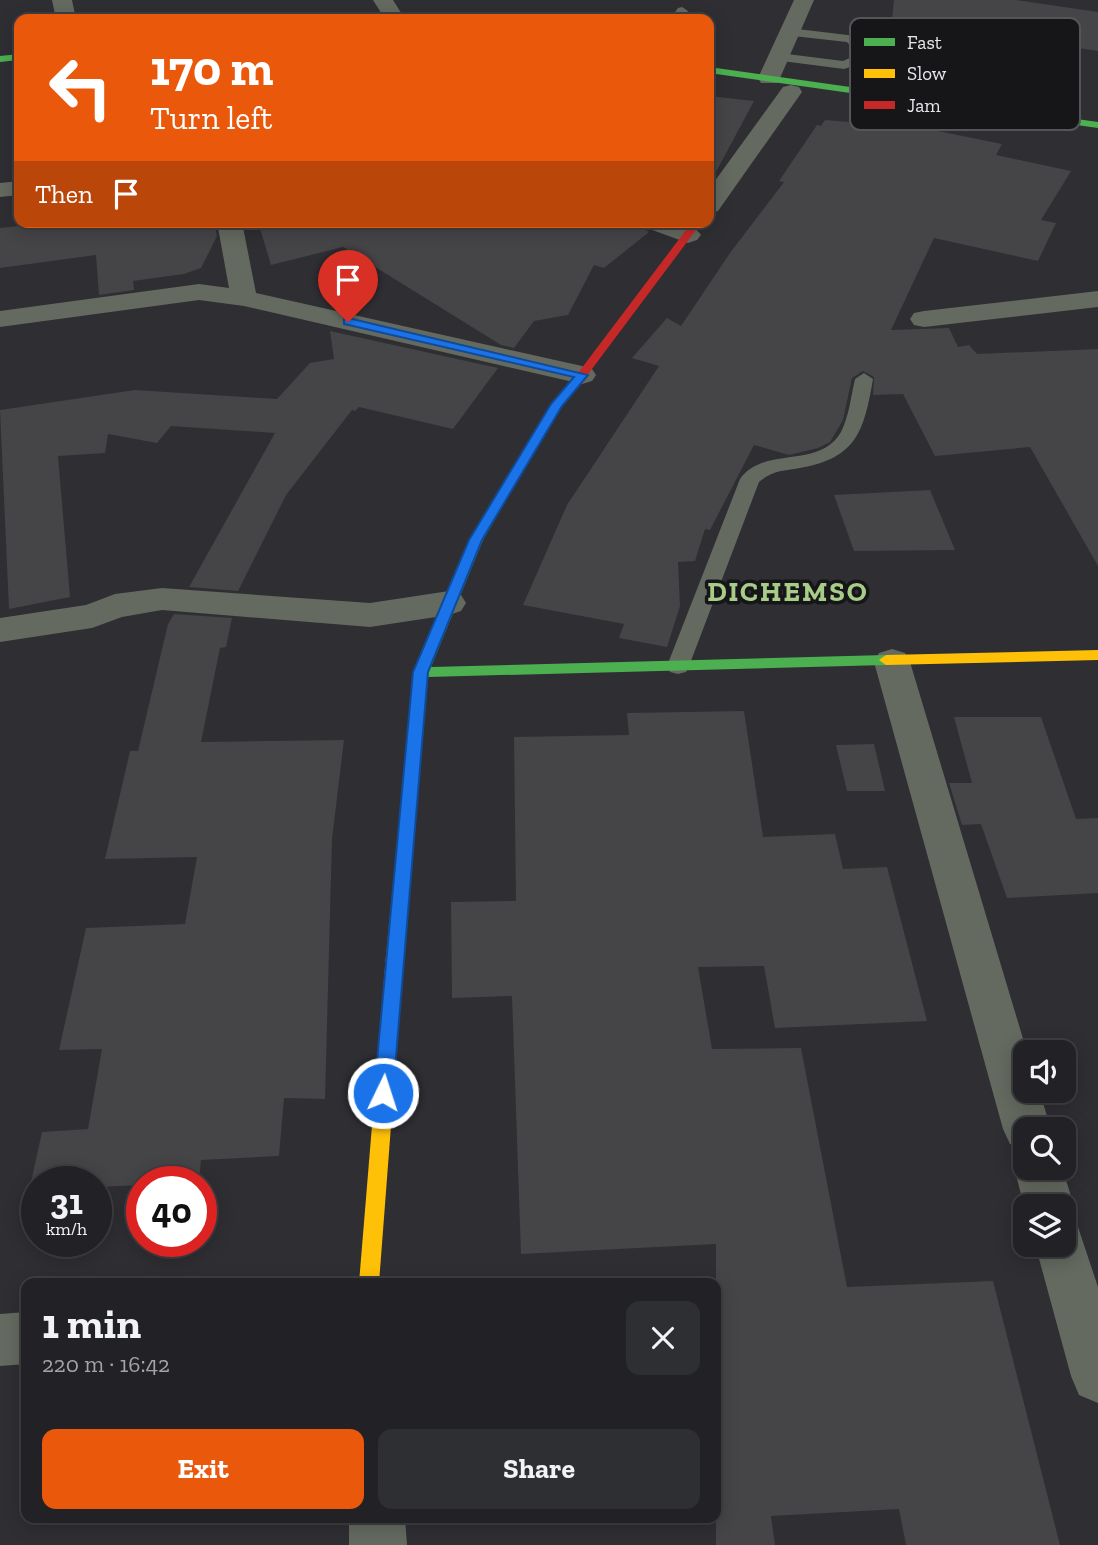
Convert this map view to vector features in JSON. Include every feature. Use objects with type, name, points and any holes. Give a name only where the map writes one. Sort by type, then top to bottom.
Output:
[{"type":"main road","points":[[714,71],[850,90]]},
{"type":"main road","points":[[714,81],[850,100]]},
{"type":"main road","points":[[1080,122],[1098,125]]},
{"type":"main road","points":[[1056,130],[1098,136]]},
{"type":"main road","points":[[369,1278],[391,984],[421,672],[475,540],[557,404],[693,229]]},
{"type":"main road","points":[[421,672],[1098,655]]},
{"type":"street","points":[[769,78],[804,0]]},
{"type":"street","points":[[714,199],[791,92]]},
{"type":"street","points":[[230,228],[244,298]]},
{"type":"street","points":[[0,318],[199,292],[244,298],[582,375]]},
{"type":"street","points":[[924,319],[1098,299]]},
{"type":"street","points":[[0,630],[92,616],[115,606],[162,599],[370,615],[449,603]]},
{"type":"street","points":[[892,662],[1024,1117]]},
{"type":"street","points":[[1064,1257],[1098,1376]]},
{"type":"street","points":[[0,1340],[21,1338]]},
{"type":"street","points":[[377,1523],[378,1545]]},
{"type":"lane","points":[[789,32],[850,39]]},
{"type":"lane","points":[[779,57],[844,65],[850,63]]},
{"type":"lane","points":[[678,666],[750,479],[765,465],[802,462],[837,450],[854,429],[864,379]]},
{"type":"building","points":[[894,0],[1016,0],[1098,12],[1098,51],[1080,48],[1080,18],[892,18]]},
{"type":"building","points":[[714,97],[754,101],[714,176]]},
{"type":"building","points":[[825,120],[849,122],[850,130],[933,130],[1002,144],[996,155],[1071,171],[1041,220],[1056,223],[1038,261],[934,238],[891,330],[949,328],[958,347],[969,345],[977,354],[1098,349],[1098,566],[1030,447],[935,456],[903,394],[873,395],[874,377],[863,371],[852,378],[843,420],[830,442],[789,455],[754,445],[710,530],[705,529],[695,561],[678,562],[680,606],[667,647],[619,638],[624,624],[523,605],[567,505],[659,366],[632,358],[667,318],[681,326],[730,253],[784,182],[779,181],[817,125],[821,126]]},
{"type":"building","points":[[0,228],[215,228],[217,236],[201,268],[184,274],[133,281],[134,290],[99,295],[96,255],[0,268]]},
{"type":"building","points":[[260,228],[642,228],[649,232],[604,268],[594,265],[568,315],[534,321],[514,348],[501,345],[343,247],[271,265]]},
{"type":"building","points":[[330,331],[498,368],[453,429],[359,407],[355,411],[352,410],[286,495],[238,591],[189,587],[275,433],[171,426],[157,443],[108,434],[105,453],[58,456],[70,597],[9,609],[0,410],[135,390],[277,399],[310,363],[334,359]]},
{"type":"building","points":[[930,490],[955,550],[854,551],[834,495]]},
{"type":"building","points":[[174,614],[232,618],[226,647],[220,648],[201,742],[344,740],[332,839],[325,1099],[284,1098],[279,1156],[201,1160],[200,1166],[126,1166],[126,1186],[112,1186],[112,1166],[35,1166],[42,1132],[88,1129],[102,1049],[59,1050],[86,928],[185,924],[197,857],[105,859],[130,751],[138,751],[168,624]]},
{"type":"building","points":[[744,711],[763,837],[835,834],[843,869],[887,867],[927,1021],[775,1028],[764,966],[698,967],[712,1049],[801,1048],[847,1287],[993,1281],[1060,1545],[906,1545],[899,1509],[771,1516],[775,1545],[716,1545],[716,1523],[721,1523],[721,1278],[716,1278],[716,1244],[521,1254],[512,996],[452,998],[451,902],[516,901],[514,737],[629,735],[627,713]]},
{"type":"building","points":[[954,717],[1041,717],[1076,819],[1098,818],[1098,893],[1007,898],[981,824],[962,825],[949,783],[972,783]]},
{"type":"building","points":[[874,744],[885,791],[847,791],[836,745]]},
{"type":"traffic: fast","points":[[0,59],[14,58]]},
{"type":"traffic: fast","points":[[714,71],[850,90]]},
{"type":"traffic: fast","points":[[1080,122],[1098,125]]},
{"type":"traffic: fast","points":[[395,956],[421,672],[476,540],[531,447]]},
{"type":"traffic: fast","points":[[421,672],[886,660]]},
{"type":"traffic: slow","points":[[886,660],[1098,655]]},
{"type":"traffic: slow","points":[[369,1278],[395,956]]},
{"type":"traffic: jam","points":[[531,447],[557,404],[582,375],[692,228]]},
{"type":"district","name":"DICHEMSO","points":[[788,591]]},
{"type":"route","points":[[348,322],[582,375],[557,404],[475,540],[421,672],[383,1093]]}]
